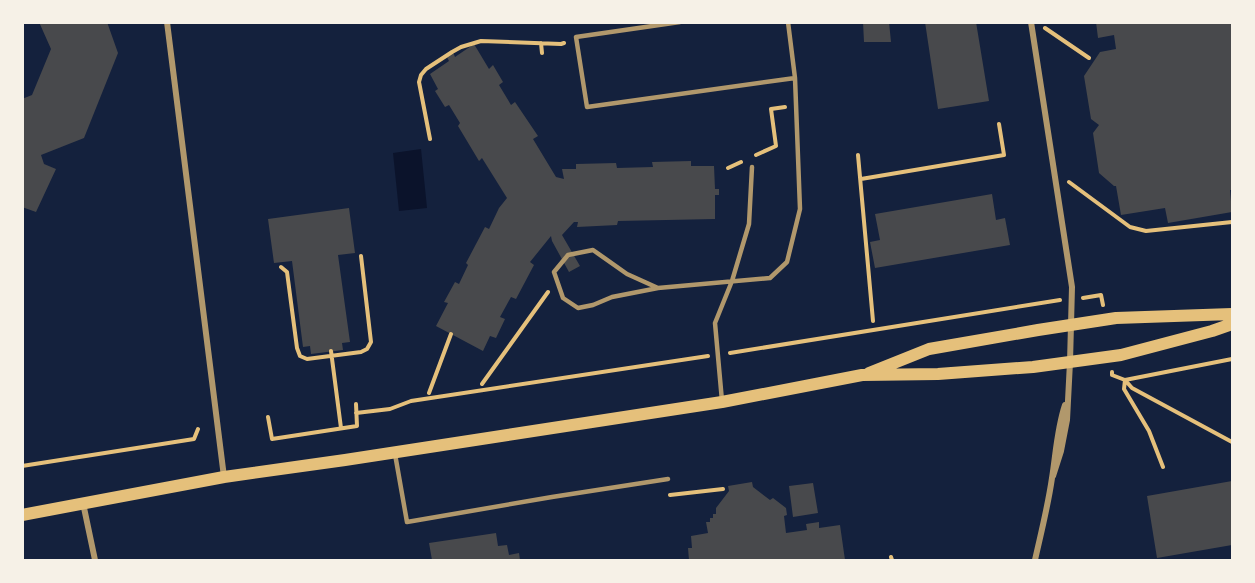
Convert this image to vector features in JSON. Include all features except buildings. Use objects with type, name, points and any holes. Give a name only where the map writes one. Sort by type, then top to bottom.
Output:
[{"type":"main road","points":[[862,375],[929,349],[1071,325],[1116,318],[1233,314]]},
{"type":"main road","points":[[22,515],[224,477],[722,402],[862,375],[938,374],[1033,367],[1121,355],[1233,324]]},
{"type":"street","points":[[167,22],[224,477]]},
{"type":"street","points":[[1031,22],[1072,287],[1068,396],[1061,416],[1053,476],[1035,561]]},
{"type":"street","points":[[83,504],[95,561]]},
{"type":"lane","points":[[680,22],[576,37],[586,107],[795,78]]},
{"type":"lane","points":[[658,288],[627,273],[593,250],[568,255],[554,272],[563,298],[578,309],[612,297],[658,288],[770,278],[787,262],[800,209],[795,78],[788,22]]},
{"type":"lane","points":[[722,402],[715,323],[732,281],[749,224],[752,167]]},
{"type":"lane","points":[[394,452],[407,522],[668,479]]},
{"type":"path","points":[[1038,22],[1089,58]]},
{"type":"path","points":[[430,139],[419,82],[426,69],[461,47],[481,41],[561,44],[576,37]]},
{"type":"path","points":[[541,43],[542,53]]},
{"type":"path","points":[[728,168],[776,146],[771,109],[796,105]]},
{"type":"path","points":[[861,180],[1004,155],[999,124]]},
{"type":"path","points":[[858,155],[873,321]]},
{"type":"path","points":[[1055,170],[1130,227],[1146,231],[1233,222]]},
{"type":"path","points":[[281,267],[287,272],[300,356],[307,359],[331,354],[361,352],[367,349],[371,342],[361,255]]},
{"type":"path","points":[[482,384],[557,280]]},
{"type":"path","points":[[429,393],[451,334]]},
{"type":"path","points":[[331,354],[341,428]]},
{"type":"path","points":[[1125,380],[1233,359]]},
{"type":"path","points":[[1125,380],[1132,388],[1233,442]]},
{"type":"path","points":[[1125,380],[1124,389],[1149,431],[1163,467]]},
{"type":"path","points":[[268,417],[272,439],[357,426],[356,404]]},
{"type":"path","points":[[22,466],[194,439],[198,429]]},
{"type":"path","points":[[670,495],[723,489]]},
{"type":"water","points":[[421,149],[427,208],[399,211],[393,153]]}]
